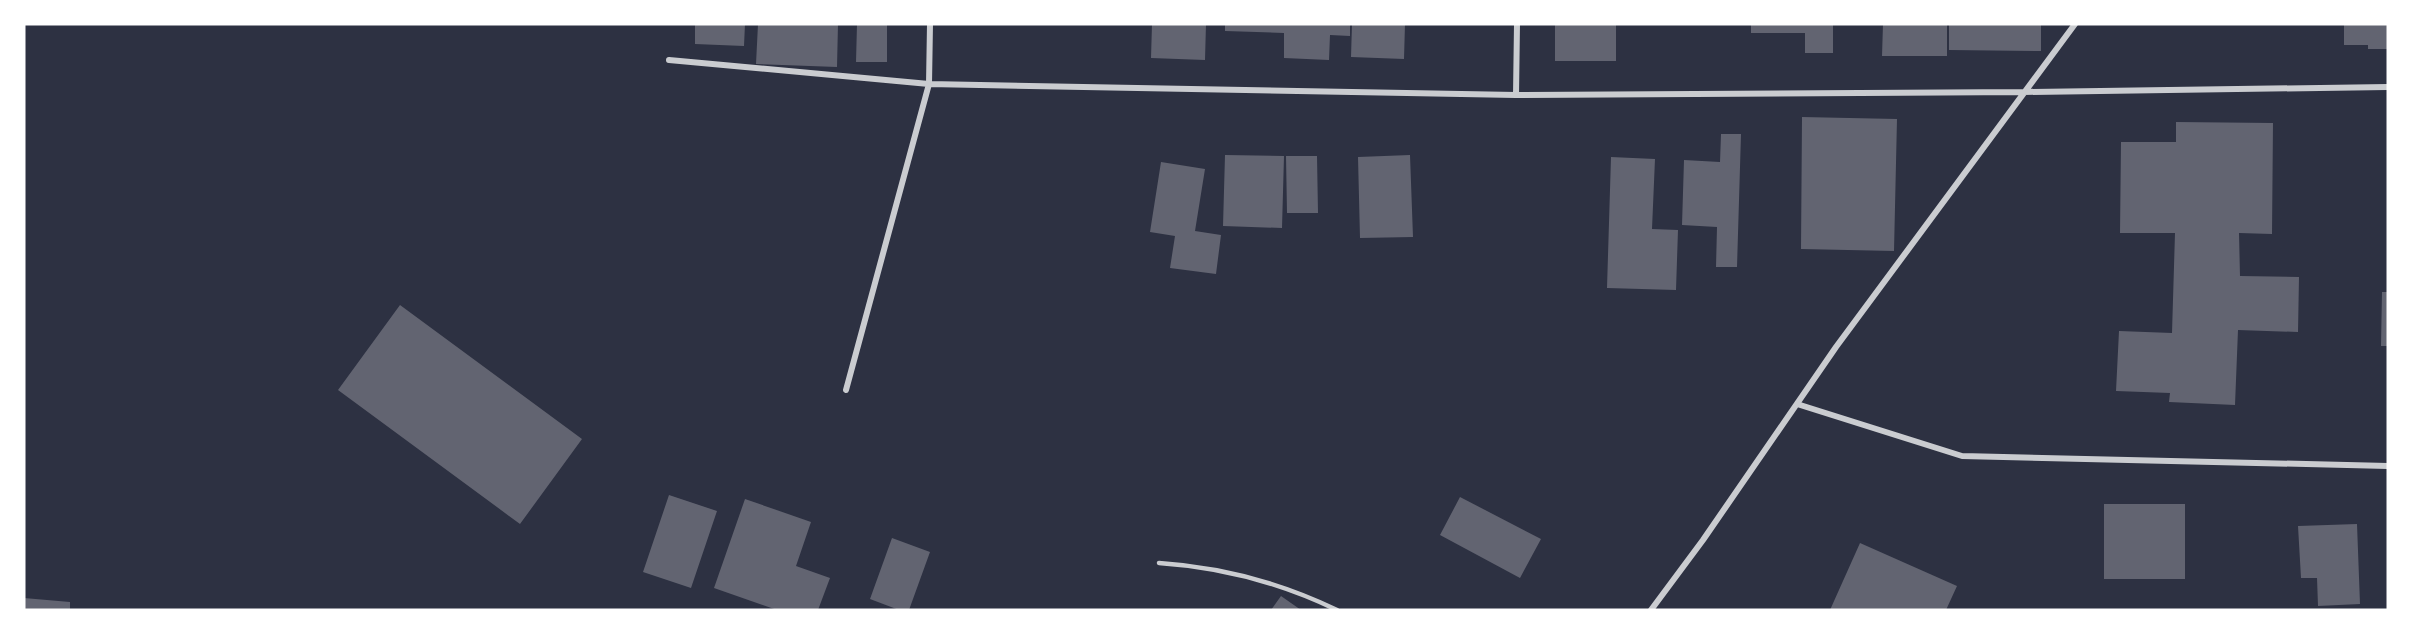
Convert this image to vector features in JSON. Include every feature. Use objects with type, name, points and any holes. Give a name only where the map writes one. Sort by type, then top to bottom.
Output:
[{"type":"street","points":[[846,390],[928,84],[930,24]]},
{"type":"street","points":[[1516,95],[1517,24]]},
{"type":"street","points":[[1651,610],[1703,540],[1836,347],[2075,24]]},
{"type":"street","points":[[669,60],[928,84],[1516,95],[2388,87]]},
{"type":"street","points":[[1797,404],[1962,456],[2388,466]]},
{"type":"lane","points":[[1160,563],[1200,566],[1248,578],[1299,592],[1337,610]]},
{"type":"building","points":[[695,24],[745,24],[744,46],[695,44]]},
{"type":"building","points":[[758,24],[838,24],[837,67],[756,64]]},
{"type":"building","points":[[857,24],[887,24],[887,62],[856,62]]},
{"type":"building","points":[[1152,24],[1206,24],[1205,60],[1151,58]]},
{"type":"building","points":[[1225,24],[1350,24],[1350,36],[1330,35],[1329,60],[1284,58],[1284,33],[1225,31]]},
{"type":"building","points":[[1352,24],[1405,24],[1404,59],[1351,57]]},
{"type":"building","points":[[1555,24],[1616,24],[1616,61],[1555,61]]},
{"type":"building","points":[[1751,24],[1833,24],[1833,53],[1805,53],[1805,33],[1751,33]]},
{"type":"building","points":[[1883,24],[1947,24],[1947,56],[1882,56]]},
{"type":"building","points":[[1949,24],[2041,24],[2041,51],[1949,50]]},
{"type":"building","points":[[2344,24],[2388,24],[2388,49],[2368,49],[2368,45],[2344,45]]},
{"type":"building","points":[[1802,117],[1897,119],[1894,251],[1801,249]]},
{"type":"building","points":[[2176,122],[2273,123],[2272,234],[2239,233],[2240,276],[2299,277],[2298,332],[2238,330],[2235,405],[2169,402],[2170,393],[2116,391],[2119,331],[2172,333],[2175,233],[2120,233],[2121,142],[2176,142]]},
{"type":"building","points":[[1721,134],[1741,134],[1737,267],[1716,267],[1717,227],[1682,225],[1684,160],[1720,162]]},
{"type":"building","points":[[1225,155],[1284,156],[1282,228],[1223,226]]},
{"type":"building","points":[[1410,155],[1413,237],[1360,238],[1358,157]]},
{"type":"building","points":[[1286,156],[1317,156],[1318,213],[1287,213]]},
{"type":"building","points":[[1611,157],[1655,159],[1652,229],[1678,230],[1676,290],[1607,288]]},
{"type":"building","points":[[1161,162],[1205,169],[1195,231],[1221,235],[1216,274],[1170,268],[1175,236],[1150,232]]},
{"type":"building","points":[[2382,292],[2388,292],[2388,346],[2381,346]]},
{"type":"building","points":[[400,305],[582,439],[520,524],[338,390]]},
{"type":"building","points":[[669,495],[717,511],[691,588],[643,572]]},
{"type":"building","points":[[1460,497],[1541,539],[1520,578],[1440,535]]},
{"type":"building","points":[[745,499],[811,522],[796,566],[830,578],[818,610],[777,610],[714,588]]},
{"type":"building","points":[[2104,504],[2185,504],[2185,579],[2104,579]]},
{"type":"building","points":[[2357,524],[2360,604],[2318,606],[2317,578],[2301,578],[2298,526]]},
{"type":"building","points":[[892,538],[930,552],[909,610],[899,610],[870,599]]},
{"type":"building","points":[[1860,543],[1957,586],[1946,610],[1830,610]]},
{"type":"building","points":[[1281,596],[1301,610],[1271,610]]},
{"type":"building","points":[[24,598],[70,602],[70,610],[24,610]]}]
